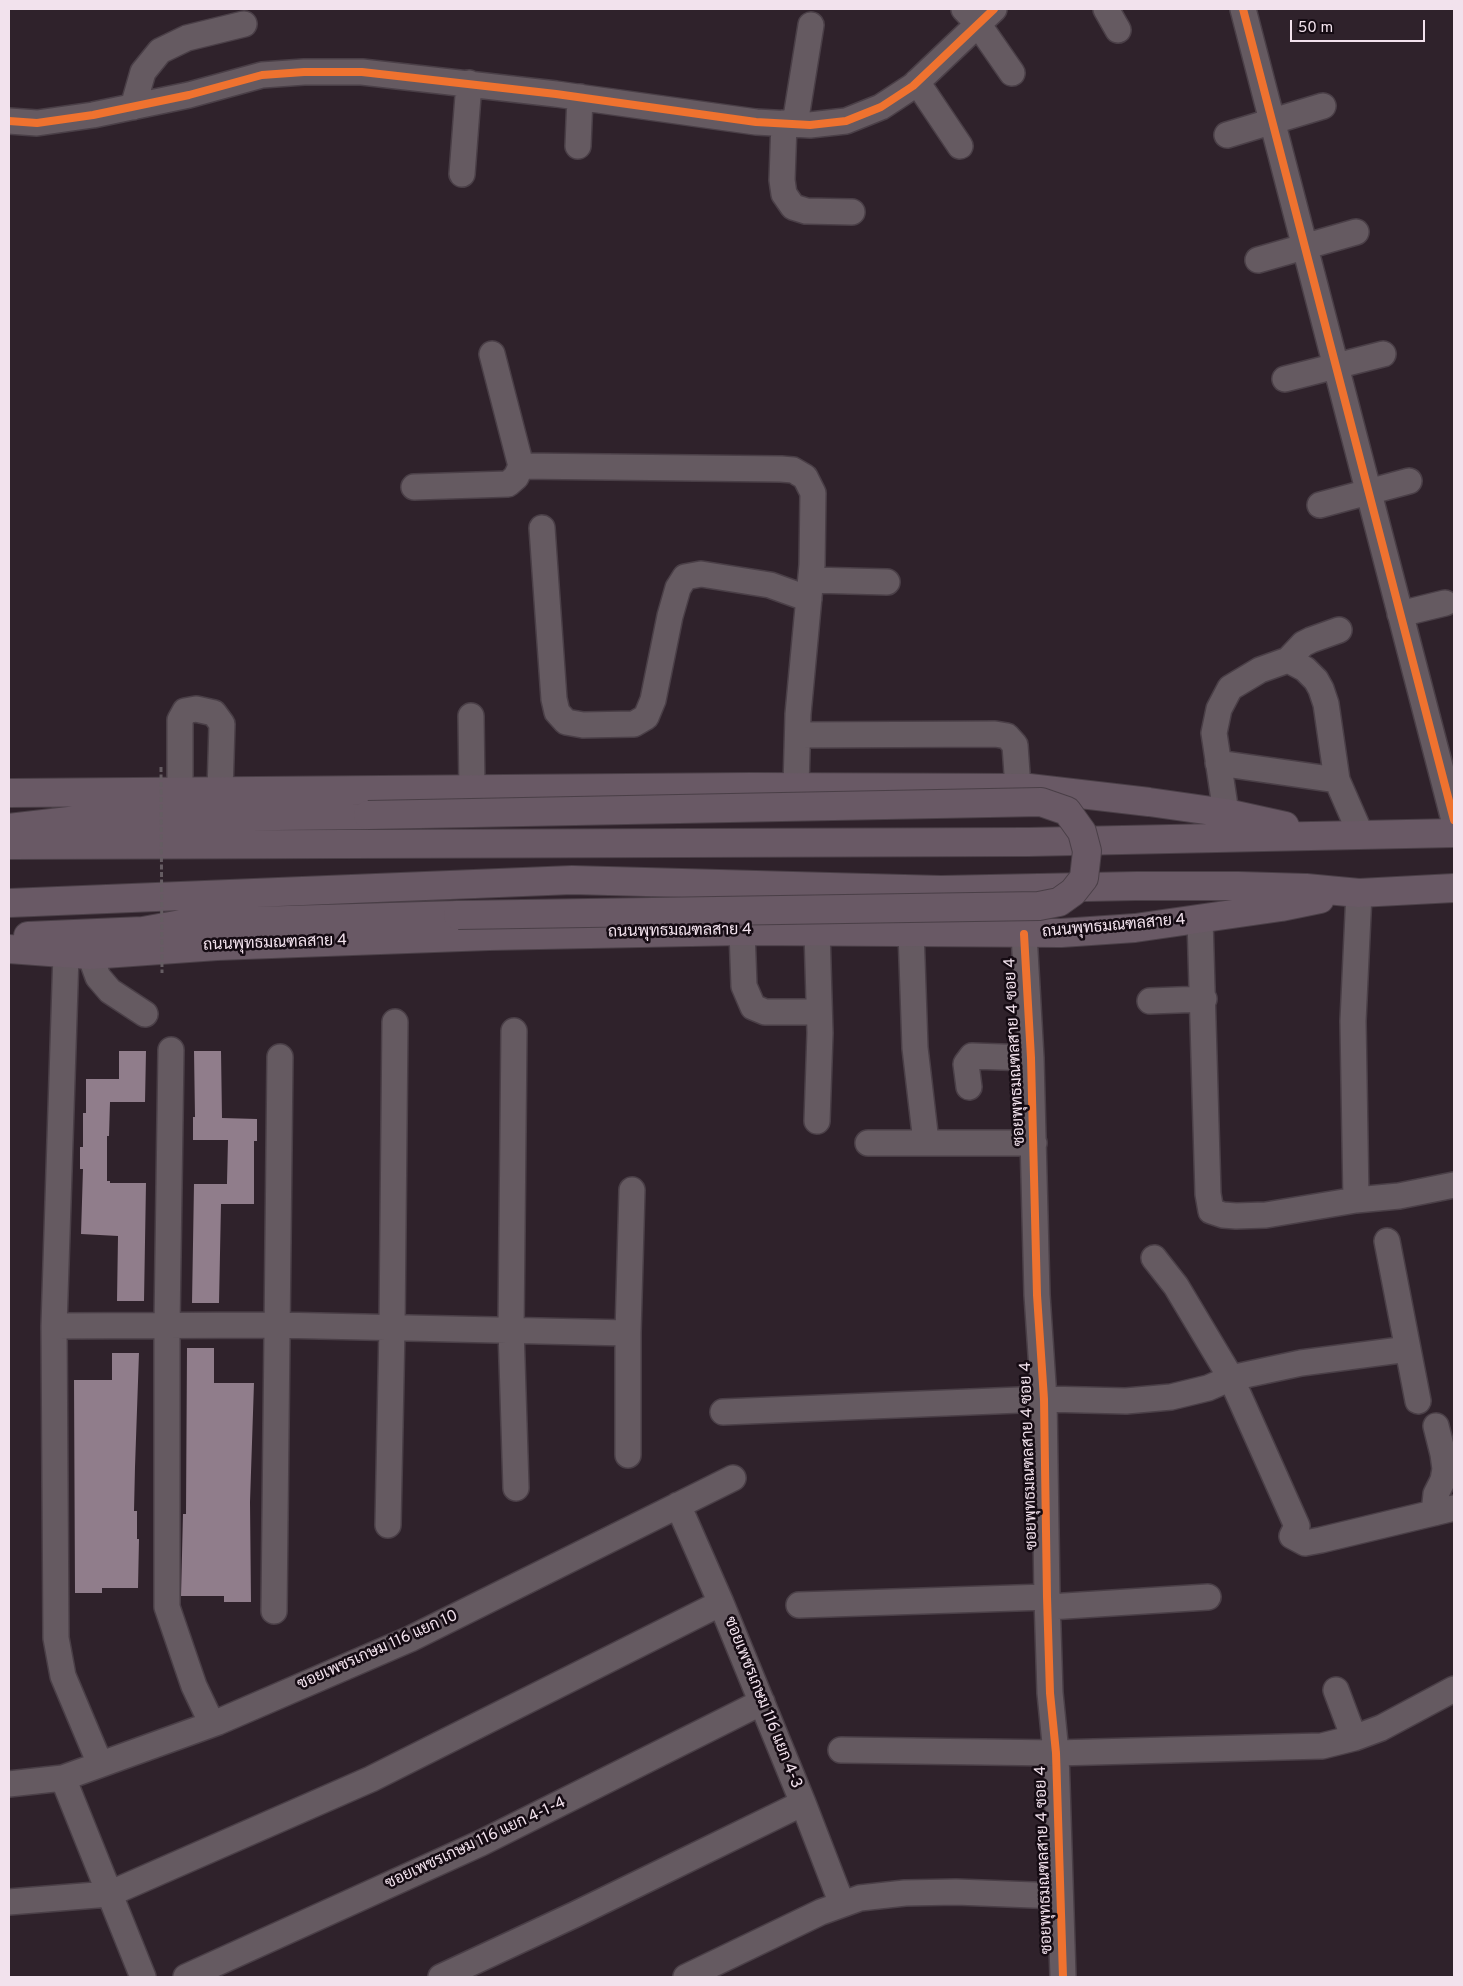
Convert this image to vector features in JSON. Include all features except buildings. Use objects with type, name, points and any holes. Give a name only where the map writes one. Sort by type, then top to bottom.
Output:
[{"type":"main road","points":[[9,793],[796,787],[1018,788],[1149,802],[1226,813],[1323,835]]},
{"type":"main road","points":[[9,812],[95,818],[368,815],[1040,802],[1067,811],[1082,832],[1087,851],[1084,878],[1073,892],[1059,902],[1039,906],[458,915],[187,923],[10,904]]},
{"type":"main road","points":[[9,828],[95,818]]},
{"type":"main road","points":[[9,845],[1028,842],[1454,833]]},
{"type":"main road","name":"ถนนพุทธมณฑลสาย 4","points":[[10,904],[572,880],[941,890],[1239,886],[1354,892],[1454,888]]},
{"type":"main road","name":"ถนนพุทธมณฑลสาย 4","points":[[9,949],[78,954],[217,946],[490,936],[742,931],[1024,934],[1135,928],[1281,907],[1354,892]]},
{"type":"main road","points":[[9,937],[143,931],[187,923]]},
{"type":"street","points":[[1106,9],[1118,30]]},
{"type":"street","points":[[1243,9],[1454,820]]},
{"type":"street","points":[[9,121],[38,123],[93,115],[262,75],[304,72],[362,72],[580,97],[756,122],[810,125],[846,121],[880,107],[917,82],[979,14],[1012,73]]},
{"type":"street","points":[[133,107],[143,72],[160,51],[187,38],[244,24]]},
{"type":"street","points":[[811,25],[789,124],[782,180],[784,194],[793,207],[806,211],[852,212]]},
{"type":"street","points":[[917,82],[960,146]]},
{"type":"street","points":[[462,174],[469,83]]},
{"type":"street","points":[[578,146],[580,97]]},
{"type":"street","points":[[1227,135],[1323,106]]},
{"type":"street","points":[[1258,260],[1356,232]]},
{"type":"street","points":[[414,486],[508,484],[516,477],[521,466],[492,354]]},
{"type":"street","points":[[1285,379],[1383,354]]},
{"type":"street","points":[[521,466],[793,470],[805,477],[812,493],[810,590],[798,735],[796,787]]},
{"type":"street","points":[[1320,505],[1409,480]]},
{"type":"street","points":[[542,528],[554,699],[557,712],[566,722],[583,725],[634,724],[646,717],[653,700],[670,616],[678,588],[685,577],[700,574],[810,590],[887,582]]},
{"type":"street","points":[[1400,614],[1445,603]]},
{"type":"street","points":[[1226,813],[1214,733],[1219,709],[1230,688],[1260,670],[1288,660],[1303,644],[1310,640],[1339,630]]},
{"type":"street","points":[[1288,660],[1305,669],[1316,680],[1321,689],[1326,704],[1337,780],[1361,835]]},
{"type":"street","points":[[180,792],[180,720],[185,711],[196,710],[214,713],[222,724],[220,792]]},
{"type":"street","points":[[471,716],[472,790]]},
{"type":"street","points":[[798,735],[995,734],[1007,736],[1015,745],[1018,788]]},
{"type":"street","points":[[1218,763],[1337,780]]},
{"type":"street","points":[[1354,892],[1353,1021],[1356,1200]]},
{"type":"street","points":[[1200,919],[1204,999],[1208,1194],[1212,1211],[1223,1215],[1236,1216],[1266,1215],[1356,1200],[1399,1196],[1454,1185]]},
{"type":"street","points":[[742,931],[744,986],[753,1007],[765,1012],[819,1012]]},
{"type":"street","points":[[817,931],[819,1012],[817,1121]]},
{"type":"street","points":[[911,932],[915,1048],[926,1142]]},
{"type":"street","name":"ซอยพุทธมณฑลสาย 4 ซอย 4","points":[[1024,934],[1031,1058],[1037,1295],[1044,1399],[1050,1693],[1056,1753],[1063,1977]]},
{"type":"street","points":[[78,954],[110,991],[145,1014]]},
{"type":"street","points":[[78,954],[54,1326],[56,1638],[63,1676],[100,1764]]},
{"type":"street","points":[[1150,1001],[1204,999]]},
{"type":"street","points":[[388,1525],[395,1022]]},
{"type":"street","points":[[514,1032],[511,1329],[516,1488]]},
{"type":"street","points":[[171,1050],[166,1326],[167,1607],[194,1686],[212,1724]]},
{"type":"street","points":[[969,1087],[966,1064],[972,1056],[1031,1058]]},
{"type":"street","points":[[274,1611],[280,1057]]},
{"type":"street","points":[[868,1143],[1034,1143]]},
{"type":"street","points":[[628,1455],[628,1333],[632,1190]]},
{"type":"street","points":[[1387,1241],[1418,1401]]},
{"type":"street","points":[[1154,1258],[1176,1286],[1231,1378],[1298,1526],[1292,1536],[1298,1541],[1321,1540],[1444,1511],[1436,1494],[1443,1480],[1445,1469],[1436,1426]]},
{"type":"street","points":[[54,1326],[276,1325],[628,1333]]},
{"type":"street","points":[[723,1412],[1044,1399],[1126,1401],[1171,1397],[1208,1388],[1231,1378],[1302,1363],[1408,1350]]},
{"type":"street","name":"ซอยเพชรเกษม 116 แยก 10","points":[[9,1784],[63,1778],[212,1724],[410,1639],[733,1478]]},
{"type":"street","name":"ซอยเพชรเกษม 116 แยก 4-3","points":[[678,1505],[762,1702],[842,1904]]},
{"type":"street","points":[[799,1605],[1048,1602],[1208,1597]]},
{"type":"street","points":[[9,1902],[109,1894],[371,1779],[721,1603]]},
{"type":"street","points":[[841,1750],[1056,1753],[1322,1746],[1381,1728],[1454,1689]]},
{"type":"street","points":[[1336,1690],[1350,1739]]},
{"type":"street","name":"ซอยเพชรเกษม 116 แยก 4-1-4","points":[[186,1977],[481,1843],[762,1702]]},
{"type":"street","points":[[63,1778],[143,1977]]},
{"type":"street","points":[[441,1977],[803,1804]]},
{"type":"street","points":[[686,1977],[821,1912],[860,1898],[905,1893],[956,1892],[1059,1896]]},
{"type":"path","points":[[161,767],[162,973]]},
{"type":"cycle path","points":[[9,121],[37,123],[93,115],[189,95],[262,75],[304,72],[362,72],[556,94],[756,122],[810,125],[846,121],[881,107],[913,86],[994,9]]},
{"type":"cycle path","points":[[1243,9],[1454,820]]},
{"type":"cycle path","points":[[1024,934],[1031,1058],[1037,1295],[1044,1399],[1050,1693],[1056,1753],[1063,1977]]}]
